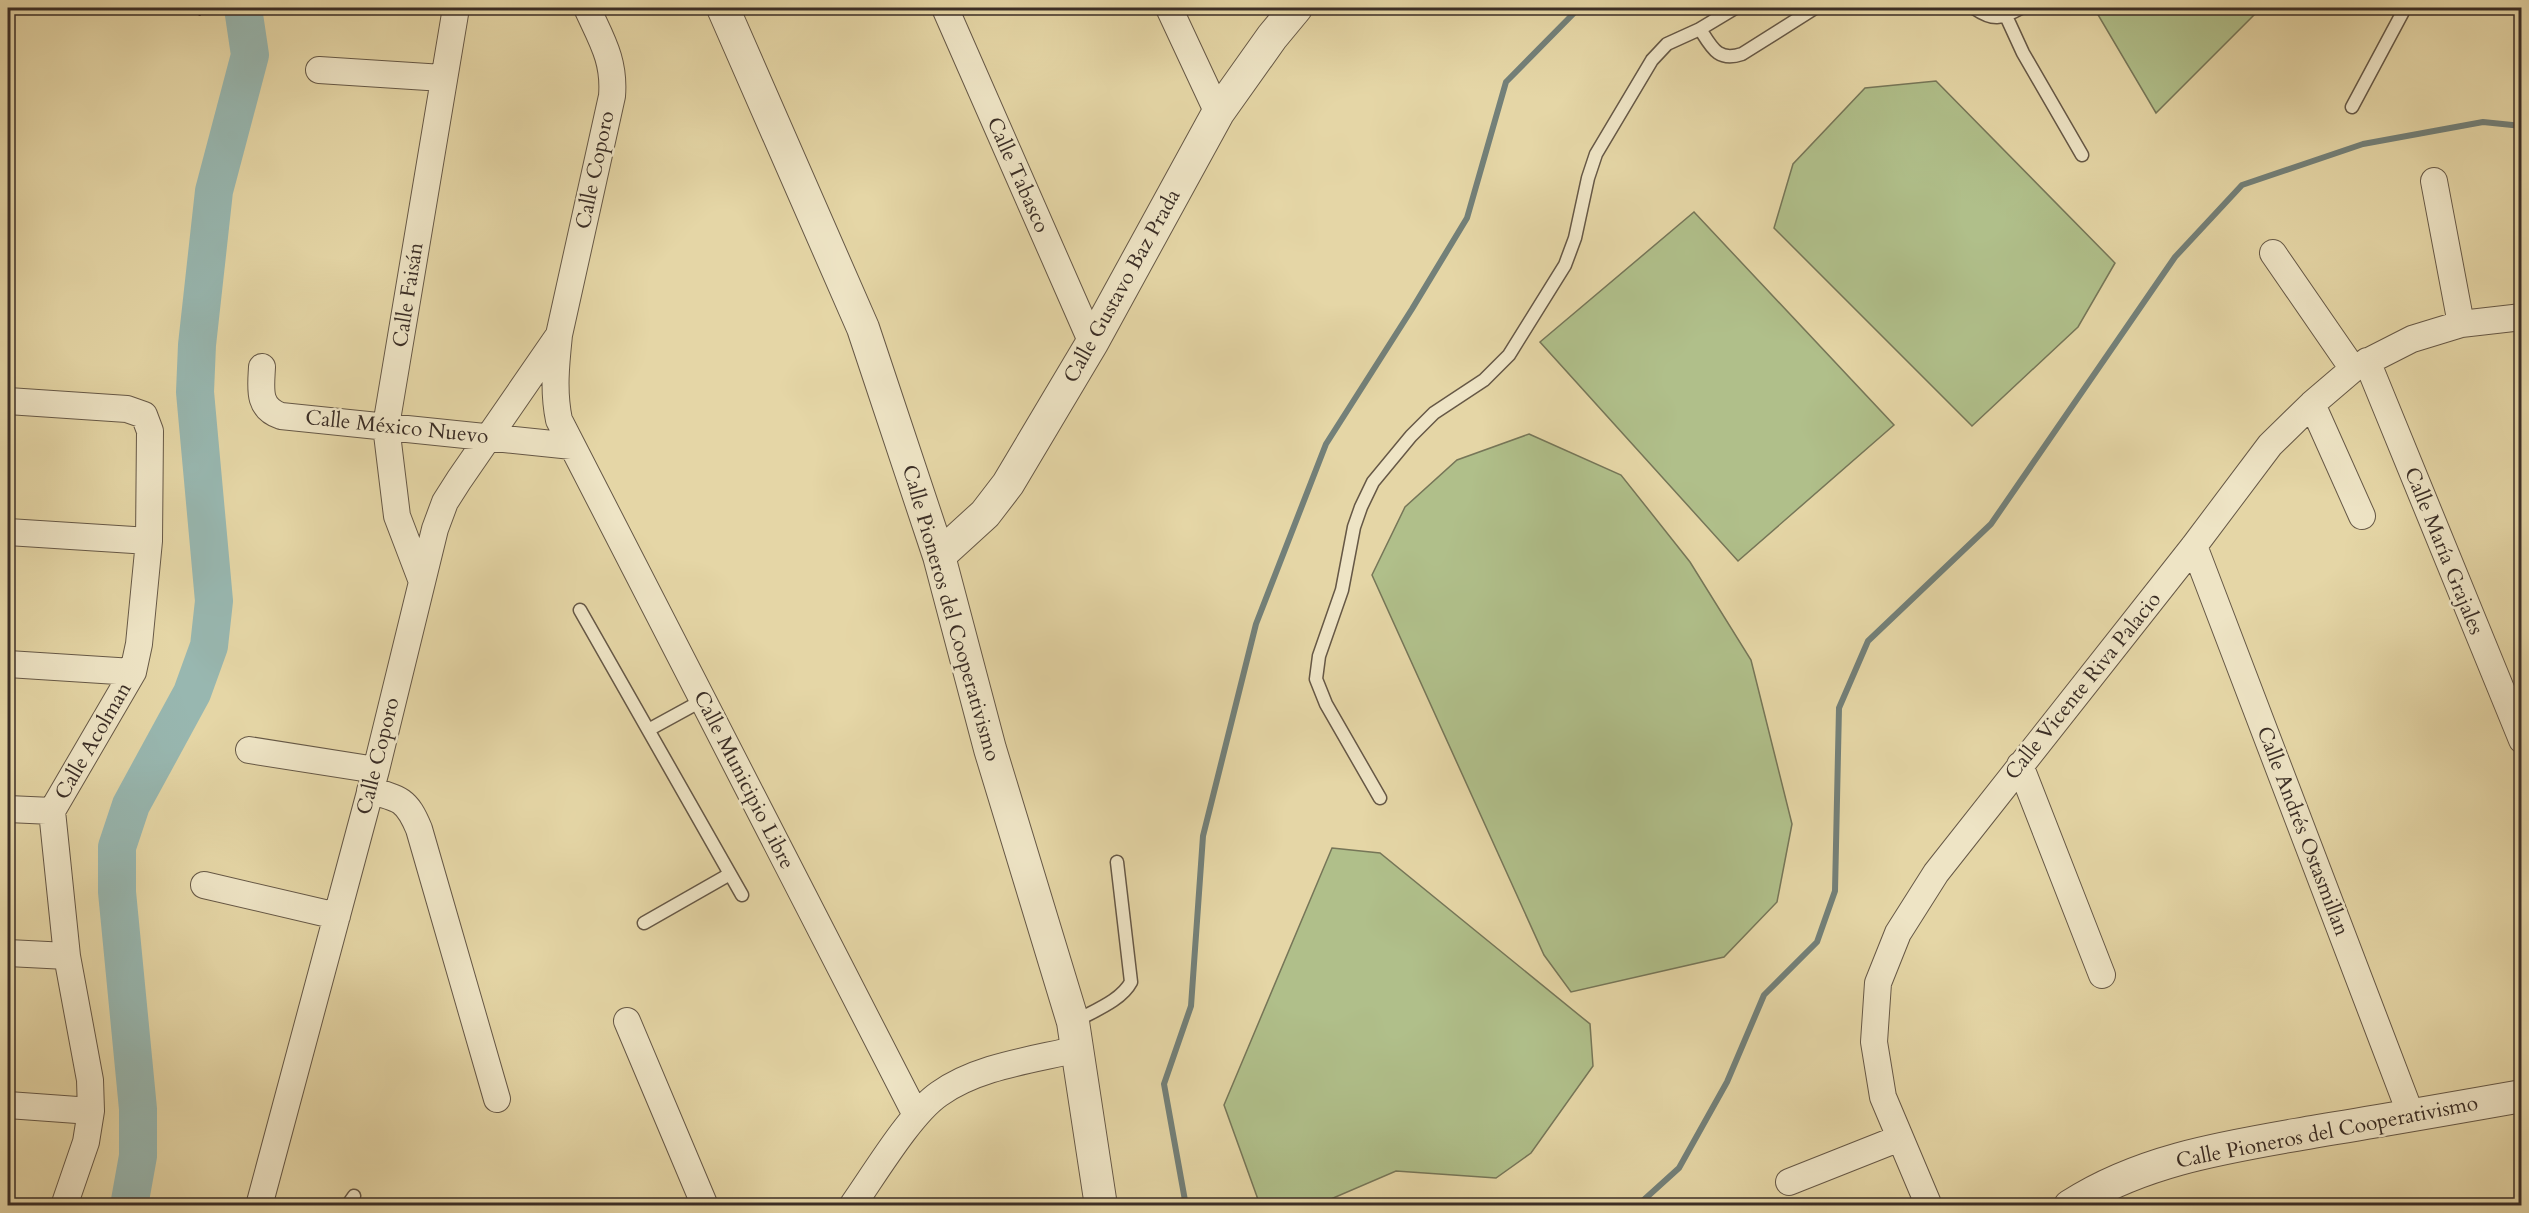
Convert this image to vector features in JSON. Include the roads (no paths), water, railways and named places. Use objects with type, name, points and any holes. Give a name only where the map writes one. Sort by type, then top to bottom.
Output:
[{"type":"street","name":"Calle Faisán","points":[[421,579],[397,516],[386,426],[456,8]]},
{"type":"street","name":"Calle Coporo","points":[[572,446],[559,420],[554,374],[559,335],[612,96],[614,75],[608,55],[587,8]]},
{"type":"street","name":"Calle Pioneros del Cooperativismo","points":[[723,8],[864,328],[939,556],[990,749],[1076,1036],[1101,1206]]},
{"type":"street","name":"Calle Tabasco","points":[[945,8],[1092,343]]},
{"type":"street","points":[[1169,8],[1218,113]]},
{"type":"street","name":"Calle Gustavo Baz Prada","points":[[939,556],[986,514],[1008,484],[1092,343],[1218,113],[1272,37],[1296,8]]},
{"type":"street","points":[[319,70],[443,78]]},
{"type":"street","points":[[2434,181],[2461,324]]},
{"type":"street","name":"Calle María Grajales","points":[[2273,253],[2360,365],[2522,740]]},
{"type":"street","name":"Calle Vicente Riva Palacio","points":[[1929,1206],[1883,1097],[1874,1042],[1878,983],[1898,933],[1936,873],[2194,546],[2270,445],[2312,404],[2360,365],[2412,339],[2461,324],[2522,317]]},
{"type":"street","name":"Calle Coporo","points":[[259,1206],[373,781],[435,529],[445,502],[559,335]]},
{"type":"street","name":"Calle México Nuevo","points":[[262,367],[261,394],[264,405],[271,413],[281,416],[572,446]]},
{"type":"street","name":"Calle Acolman","points":[[8,401],[127,409],[144,415],[150,431],[149,541],[139,644],[133,672],[52,812],[67,956],[90,1080],[92,1111],[86,1142],[64,1206]]},
{"type":"street","points":[[2312,404],[2362,516]]},
{"type":"street","name":"Calle Municipio Libre","points":[[572,446],[916,1115]]},
{"type":"street","points":[[8,532],[149,541]]},
{"type":"street","name":"Calle Andrés Ostasmillan","points":[[2194,546],[2411,1115]]},
{"type":"street","points":[[8,664],[133,672]]},
{"type":"street","points":[[249,750],[373,781],[411,809],[419,829],[497,1100]]},
{"type":"street","points":[[2020,765],[2102,975]]},
{"type":"street","points":[[8,809],[52,812]]},
{"type":"street","points":[[204,885],[337,916]]},
{"type":"street","points":[[8,953],[67,956]]},
{"type":"street","points":[[627,1021],[705,1206]]},
{"type":"street","points":[[852,1206],[916,1115],[938,1094],[963,1080],[1076,1036]]},
{"type":"street","name":"Calle Pioneros del Cooperativismo","points":[[2070,1206],[2130,1175],[2179,1158],[2232,1146],[2522,1096]]},
{"type":"street","points":[[8,1105],[92,1111]]},
{"type":"street","points":[[1789,1182],[1900,1138]]},
{"type":"lane","points":[[1380,798],[1326,704],[1316,679],[1319,656],[1342,590],[1354,527],[1361,507],[1373,482],[1434,413],[1484,380],[1509,355],[1565,265],[1575,238],[1588,178],[1596,154],[1652,60],[1667,44],[1700,29],[1735,8]]},
{"type":"lane","points":[[1974,8],[1988,17],[2006,16],[2021,8]]},
{"type":"lane","points":[[2352,107],[2405,8]]},
{"type":"lane","points":[[1700,29],[1720,55],[1731,58],[1742,54],[1811,9]]},
{"type":"lane","points":[[2006,16],[2023,53],[2082,155]]},
{"type":"lane","points":[[580,610],[650,729],[742,895]]},
{"type":"lane","points":[[650,729],[703,700]]},
{"type":"lane","points":[[1076,1036],[1126,990],[1131,982],[1132,972],[1117,862]]},
{"type":"lane","points":[[644,923],[730,874]]},
{"type":"waterway","points":[[129,1206],[138,1156],[138,1109],[117,892],[117,847],[131,805],[192,693],[209,646],[214,601],[195,392],[197,345],[214,191],[250,55],[243,8]]},
{"type":"waterway","points":[[1186,1206],[1164,1084],[1191,1006],[1203,836],[1256,624],[1326,444],[1467,218],[1506,82],[1579,8]]},
{"type":"waterway","points":[[1637,1206],[1679,1168],[1727,1082],[1764,995],[1817,942],[1835,891],[1839,708],[1868,641],[1991,524],[2175,257],[2242,185],[2363,144],[2483,122],[2522,126]]}]
